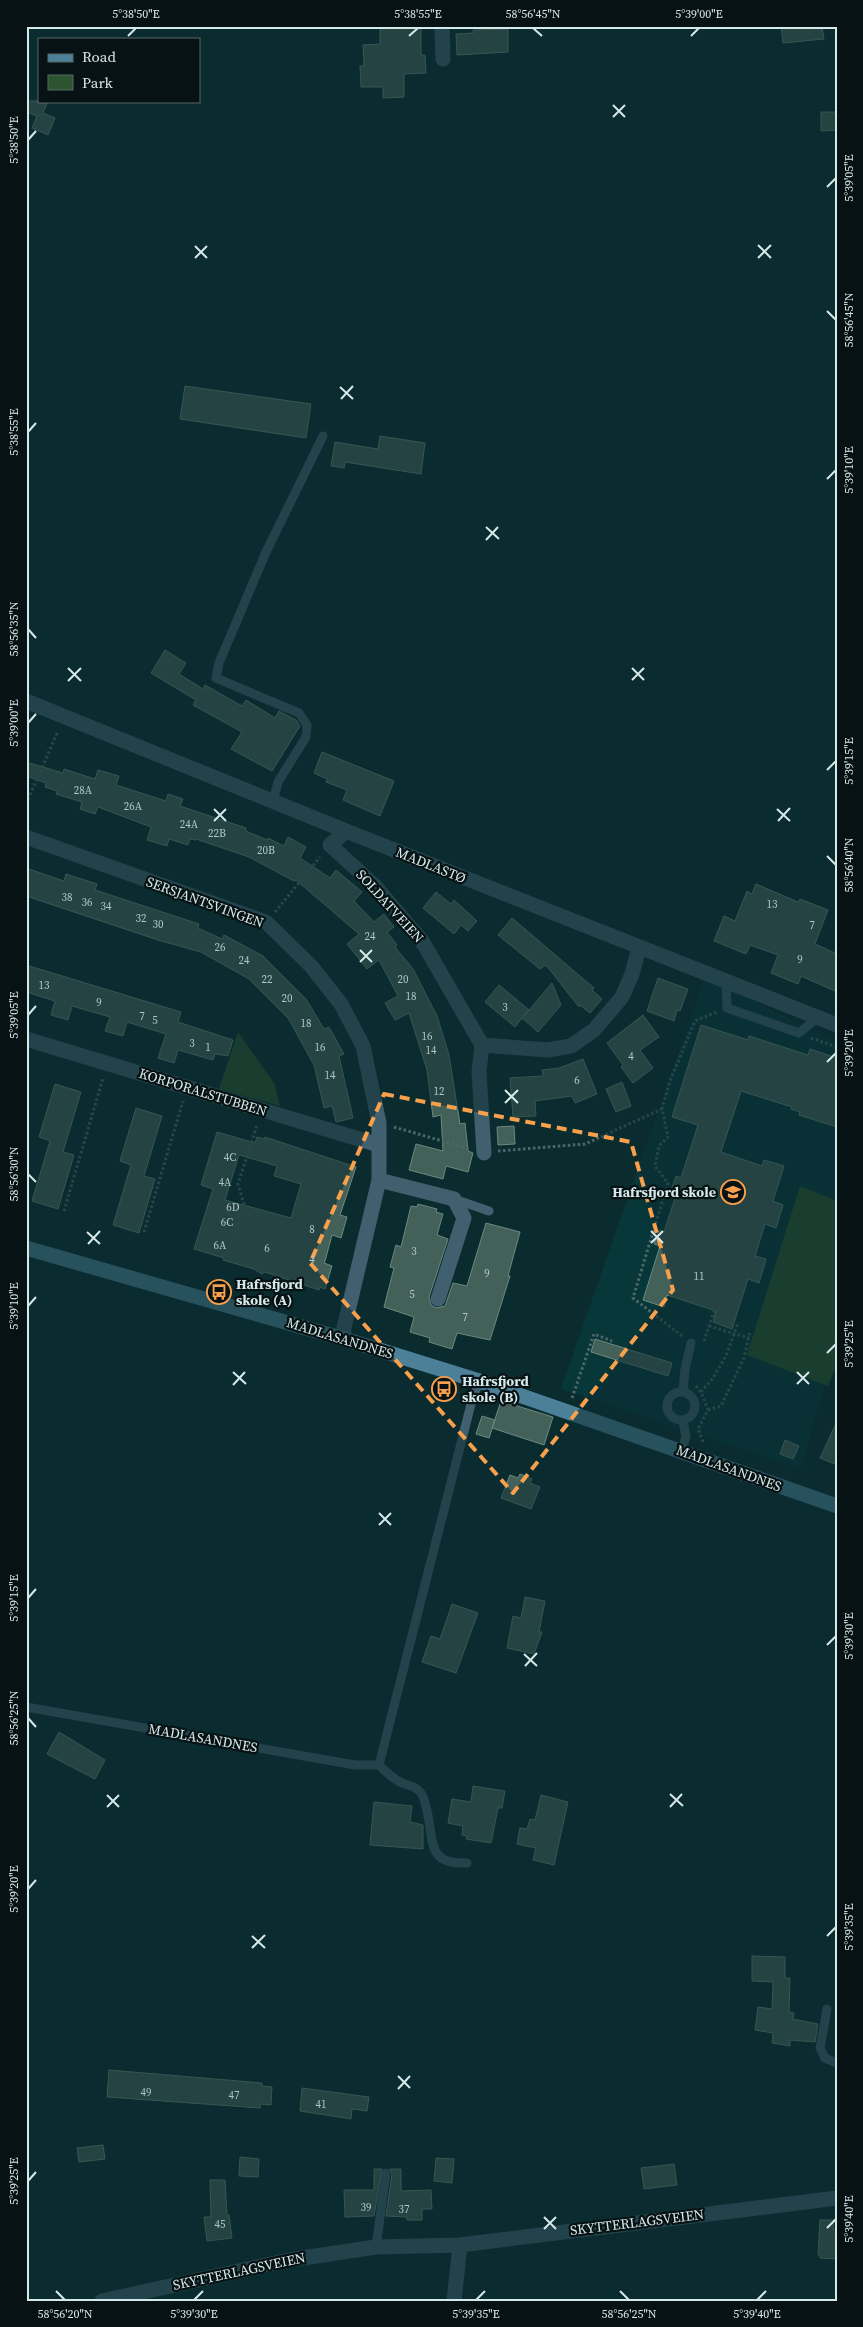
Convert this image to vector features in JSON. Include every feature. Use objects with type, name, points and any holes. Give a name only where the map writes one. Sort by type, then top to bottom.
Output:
[{"type":"street","points":[[442,26],[443,59]]},
{"type":"street","name":"MADLASTØ","points":[[26,701],[638,948],[837,1025]]},
{"type":"street","points":[[330,845],[346,831]]},
{"type":"street","name":"SERSJANTSVINGEN","points":[[26,837],[266,922],[311,966],[341,1004],[363,1046],[379,1123],[379,1180],[344,1328],[344,1339]]},
{"type":"street","name":"SOLDATVEIEN","points":[[330,845],[375,886],[422,940],[482,1045]]},
{"type":"street","points":[[484,1153],[479,1072],[482,1045],[548,1050],[571,1046],[594,1030],[622,997],[632,974],[638,948]]},
{"type":"street","name":"KORPORALSTUBBEN","points":[[26,1039],[379,1146]]},
{"type":"street","points":[[379,1180],[454,1199],[464,1218],[438,1299]]},
{"type":"street","name":"MADLASANDNES","points":[[26,1248],[344,1339],[479,1381],[837,1506]]},
{"type":"street","name":"SKYTTERLAGSVEIEN","points":[[102,2301],[289,2260],[376,2247],[460,2244],[837,2198]]},
{"type":"street","points":[[454,2301],[460,2244]]},
{"type":"lane","points":[[273,801],[278,782],[306,737],[307,724],[299,713],[216,678],[219,663],[266,552],[323,436]]},
{"type":"lane","points":[[726,981],[727,1008],[799,1033],[818,1017]]},
{"type":"lane","points":[[454,1199],[489,1211]]},
{"type":"lane","points":[[683,1392],[685,1369],[691,1343]]},
{"type":"lane","points":[[467,1863],[453,1863],[438,1857],[434,1852],[430,1823],[419,1790],[399,1781],[379,1765],[471,1404],[479,1381]]},
{"type":"lane","points":[[683,1392],[692,1397],[695,1406],[692,1416],[683,1421],[674,1419],[667,1412],[667,1402],[674,1394],[683,1392]]},
{"type":"lane","points":[[682,1451],[686,1436],[683,1421]]},
{"type":"lane","name":"MADLASANDNES","points":[[26,1707],[354,1765],[379,1765]]},
{"type":"lane","points":[[827,2009],[820,2048],[824,2058],[837,2063]]},
{"type":"lane","points":[[376,2247],[386,2173]]},
{"type":"path","points":[[26,804],[64,716]]},
{"type":"path","points":[[266,922],[298,886],[330,845]]},
{"type":"path","points":[[691,1343],[633,1298],[668,1183],[655,1166],[659,1146],[668,1137],[662,1109],[670,1082],[695,1021],[727,1008]]},
{"type":"path","points":[[799,1033],[837,1047]]},
{"type":"path","points":[[64,1212],[107,1063]]},
{"type":"path","points":[[144,1232],[187,1087]]},
{"type":"path","points":[[379,1123],[484,1153],[585,1144],[662,1109]]},
{"type":"path","points":[[227,1257],[244,1204],[238,1184],[262,1110]]},
{"type":"path","points":[[703,1343],[714,1311]]},
{"type":"path","points":[[701,1392],[726,1356],[738,1323]]},
{"type":"path","points":[[709,1326],[749,1338]]},
{"type":"path","points":[[703,1442],[698,1429],[708,1410],[721,1406],[744,1358],[750,1332]]},
{"type":"path","points":[[571,1400],[594,1334],[612,1341]]},
{"type":"path","points":[[693,1382],[701,1392],[708,1410]]},
{"type":"highlighted area","points":[[384,1094],[631,1142],[673,1290],[513,1493],[310,1263]]},
{"type":"shaded area","name":"Hafrsfjord skole","points":[[705,976],[837,1043],[837,1340],[801,1469],[561,1389]]},
{"type":"green space","points":[[238,1032],[274,1083],[280,1106],[219,1089]]},
{"type":"green space","points":[[800,1186],[837,1201],[837,1364],[828,1386],[747,1355]]},
{"type":"building","points":[[380,26],[421,26],[421,55],[425,55],[426,73],[404,74],[404,97],[383,98],[383,87],[361,87],[360,66],[364,66],[363,45],[380,44]]},
{"type":"building","points":[[781,26],[822,26],[824,39],[783,43]]},
{"type":"building","points":[[508,29],[508,52],[457,55],[456,34],[473,33],[473,30]]},
{"type":"building","points":[[26,101],[48,102],[43,113],[55,118],[48,135],[32,128],[37,116],[26,112]]},
{"type":"building","points":[[821,112],[837,112],[837,130],[821,131]]},
{"type":"building","points":[[185,386],[311,404],[306,438],[180,419]]},
{"type":"building","points":[[380,436],[425,443],[421,474],[345,462],[344,468],[331,466],[335,442],[378,449]]},
{"type":"building","points":[[165,650],[186,663],[179,674],[203,689],[205,685],[242,706],[246,700],[275,718],[279,711],[296,720],[300,726],[272,771],[231,749],[242,732],[193,705],[196,700],[151,673]]},
{"type":"building","points":[[322,752],[394,781],[380,816],[343,800],[347,790],[326,782],[327,779],[314,773]]},
{"type":"building","points":[[26,762],[63,773],[64,769],[95,779],[98,770],[119,776],[116,785],[166,801],[168,794],[183,799],[180,806],[246,828],[246,831],[267,840],[268,838],[284,846],[288,837],[306,847],[300,858],[330,878],[336,870],[362,892],[354,901],[374,922],[384,914],[394,927],[387,932],[397,945],[395,947],[413,969],[437,1016],[449,1055],[460,1124],[465,1123],[468,1151],[473,1153],[468,1172],[446,1166],[443,1179],[409,1170],[416,1144],[443,1151],[441,1115],[433,1117],[427,1070],[409,1013],[395,1020],[385,1003],[398,996],[379,960],[367,969],[347,944],[359,934],[296,880],[294,881],[249,857],[196,839],[190,839],[188,845],[169,839],[167,846],[147,840],[151,827],[98,807],[95,814],[80,809],[82,802],[56,794],[57,791],[45,787],[46,783],[26,776]]},
{"type":"building","points":[[26,868],[64,881],[66,874],[97,884],[95,890],[199,924],[198,928],[222,939],[224,935],[263,956],[306,999],[324,1029],[329,1027],[344,1054],[339,1056],[353,1118],[336,1122],[332,1106],[324,1108],[314,1065],[288,1018],[249,979],[201,952],[161,941],[26,896]]},
{"type":"building","points":[[756,884],[798,902],[800,899],[828,910],[815,944],[837,954],[837,992],[801,976],[798,984],[771,973],[778,955],[750,945],[746,954],[714,941],[724,916],[735,921],[747,891],[752,894]]},
{"type":"building","points":[[436,892],[451,904],[454,900],[477,921],[468,931],[461,925],[454,934],[423,908]]},
{"type":"building","points":[[512,918],[594,988],[592,990],[602,999],[590,1013],[580,1005],[579,1007],[546,965],[540,969],[498,935]]},
{"type":"building","points":[[26,965],[181,1012],[178,1022],[233,1040],[228,1056],[215,1054],[213,1060],[178,1050],[174,1063],[158,1058],[166,1034],[127,1022],[123,1036],[105,1031],[110,1017],[72,1006],[68,1020],[51,1015],[55,1001],[26,992]]},
{"type":"building","points":[[658,978],[688,989],[680,1011],[677,1010],[674,1021],[647,1011]]},
{"type":"building","points":[[552,983],[561,1005],[538,1032],[522,1018],[515,1027],[485,1002],[499,985],[529,1010]]},
{"type":"building","points":[[643,1015],[659,1037],[640,1050],[653,1068],[633,1083],[607,1043]]},
{"type":"building","points":[[701,1025],[748,1040],[749,1036],[808,1055],[810,1049],[837,1058],[837,1127],[799,1115],[800,1112],[791,1109],[792,1107],[741,1091],[721,1152],[762,1166],[764,1160],[784,1166],[773,1201],[783,1205],[776,1228],[765,1224],[755,1256],[766,1259],[759,1283],[748,1279],[732,1329],[713,1322],[716,1311],[667,1295],[664,1307],[643,1300],[660,1246],[654,1244],[659,1230],[664,1232],[677,1192],[671,1190],[676,1176],[681,1178],[698,1125],[672,1117]]},
{"type":"building","points":[[583,1059],[597,1094],[575,1103],[572,1096],[535,1101],[536,1116],[513,1117],[510,1078],[543,1076],[542,1070],[559,1068]]},
{"type":"building","points":[[622,1082],[631,1106],[616,1112],[606,1089]]},
{"type":"building","points":[[55,1084],[81,1092],[63,1152],[74,1155],[58,1209],[32,1201],[50,1141],[39,1137]]},
{"type":"building","points":[[136,1108],[162,1116],[144,1176],[155,1179],[139,1233],[113,1225],[131,1165],[120,1161]]},
{"type":"building","points":[[514,1126],[515,1144],[498,1145],[497,1127]]},
{"type":"building","points":[[217,1132],[255,1143],[257,1137],[265,1139],[265,1137],[356,1167],[340,1215],[347,1217],[341,1238],[332,1235],[324,1263],[332,1266],[325,1289],[320,1287],[319,1290],[265,1272],[262,1274],[254,1269],[194,1249],[213,1189],[201,1185]],"holes":[[[239,1155],[277,1166],[274,1176],[301,1184],[291,1218],[225,1200]]]},
{"type":"building","points":[[418,1204],[437,1209],[436,1212],[443,1214],[437,1235],[448,1239],[429,1297],[431,1305],[436,1308],[445,1306],[453,1283],[467,1286],[486,1223],[520,1232],[508,1276],[510,1276],[490,1340],[457,1333],[452,1349],[429,1342],[430,1338],[410,1332],[414,1317],[384,1307],[394,1268],[390,1267],[396,1245],[401,1247],[411,1206],[417,1207]]},
{"type":"building","points":[[595,1339],[672,1363],[668,1376],[591,1352]]},
{"type":"building","points":[[501,1401],[553,1417],[544,1445],[492,1428]]},
{"type":"building","points":[[482,1416],[495,1420],[489,1438],[476,1434]]},
{"type":"building","points":[[837,1421],[837,1465],[820,1458]]},
{"type":"building","points":[[785,1440],[799,1446],[793,1459],[780,1454]]},
{"type":"building","points":[[520,1474],[532,1479],[530,1483],[540,1487],[531,1509],[501,1498],[510,1475],[518,1478]]},
{"type":"building","points":[[525,1597],[545,1601],[539,1632],[542,1632],[534,1654],[507,1648],[513,1616],[521,1618]]},
{"type":"building","points":[[452,1604],[478,1613],[456,1673],[422,1662],[431,1636],[440,1639]]},
{"type":"building","points":[[59,1732],[105,1760],[95,1779],[47,1754]]},
{"type":"building","points":[[473,1786],[505,1791],[502,1808],[498,1808],[491,1843],[466,1839],[467,1836],[462,1835],[463,1826],[448,1823],[452,1799],[471,1802]]},
{"type":"building","points":[[541,1795],[568,1802],[554,1865],[533,1860],[536,1848],[517,1844],[520,1828],[527,1829],[530,1819],[535,1820]]},
{"type":"building","points":[[374,1802],[412,1806],[410,1822],[423,1825],[423,1849],[370,1845]]},
{"type":"building","points":[[752,1956],[785,1957],[785,1978],[790,1978],[789,2012],[794,2013],[793,2019],[818,2024],[815,2042],[790,2040],[790,2046],[772,2043],[773,2033],[755,2030],[758,2007],[772,2009],[773,1982],[752,1981]]},
{"type":"building","points":[[109,2070],[262,2083],[262,2086],[272,2087],[271,2105],[260,2104],[260,2108],[107,2097]]},
{"type":"building","points":[[302,2088],[369,2097],[367,2111],[352,2109],[351,2119],[300,2111]]},
{"type":"building","points":[[103,2145],[105,2159],[79,2162],[77,2148]]},
{"type":"building","points":[[240,2157],[259,2159],[258,2177],[239,2176]]},
{"type":"building","points":[[436,2158],[454,2159],[452,2183],[434,2181]]},
{"type":"building","points":[[674,2164],[677,2185],[644,2189],[641,2168]]},
{"type":"building","points":[[374,2169],[382,2169],[374,2216],[345,2217],[344,2190],[374,2190]]},
{"type":"building","points":[[390,2169],[401,2169],[401,2191],[431,2190],[432,2209],[422,2209],[422,2220],[407,2220],[407,2217],[386,2216],[392,2174]]},
{"type":"building","points":[[210,2180],[225,2180],[227,2215],[229,2215],[232,2238],[207,2241],[204,2217],[211,2217]]},
{"type":"building","points":[[820,2220],[834,2220],[833,2229],[837,2229],[837,2259],[820,2258],[820,2255],[818,2255]]},
{"type":"place","name":"Hafrsfjord skole","points":[[733,1192]]},
{"type":"place","name":"Hafrsfjord skole (A)","points":[[219,1292]]},
{"type":"place","name":"Hafrsfjord skole (B)","points":[[444,1389]]}]
